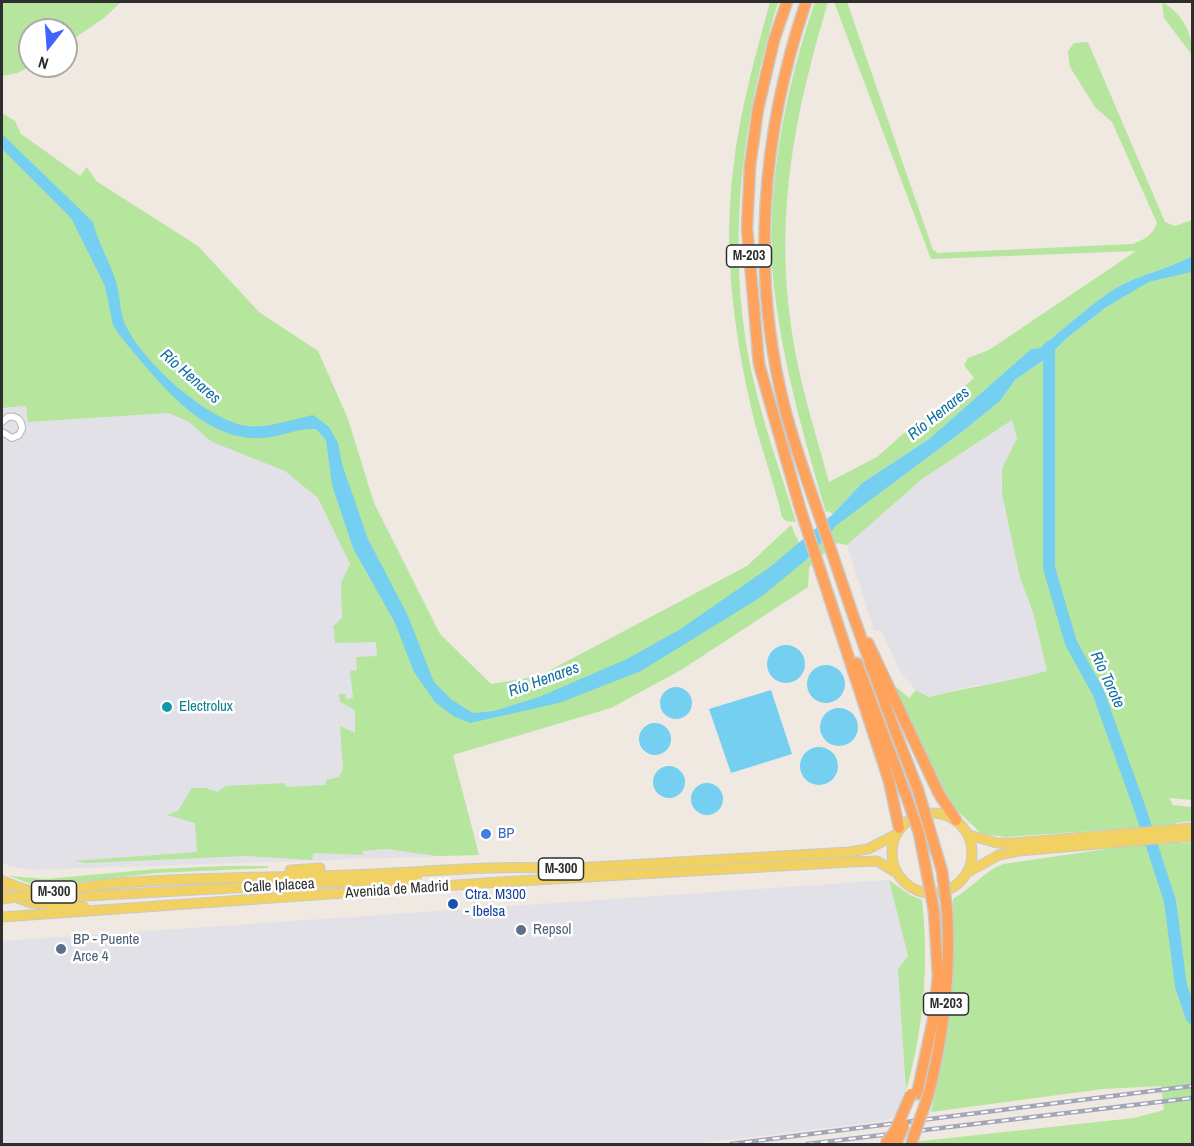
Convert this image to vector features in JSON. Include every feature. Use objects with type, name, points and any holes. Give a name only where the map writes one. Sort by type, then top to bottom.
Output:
[{"type":"highway","name":"M-203","points":[[787,2],[774,40],[758,109],[747,228],[759,364],[800,508],[907,798],[921,843],[934,911],[938,976],[934,1016],[911,1144]]},
{"type":"highway","name":"M-203","points":[[806,2],[791,45],[774,116],[767,168],[764,229],[768,302],[776,364],[786,413],[874,679],[918,790],[942,871],[947,910],[949,965],[945,1020],[918,1095]]},
{"type":"highway","name":"M-203","points":[[825,580],[836,621],[889,781],[897,832]]},
{"type":"highway","points":[[842,583],[939,794],[956,820]]},
{"type":"highway","points":[[885,1144],[918,1095]]},
{"type":"highway","points":[[896,1144],[918,1095]]},
{"type":"main road","name":"M-300","points":[[897,832],[915,816],[931,812],[943,813],[956,820]]},
{"type":"main road","points":[[956,820],[969,835],[973,857],[968,872]]},
{"type":"main road","name":"M-300","points":[[969,835],[997,843],[1093,840],[1178,833],[1192,828]]},
{"type":"main road","name":"Avenida de Madrid","points":[[2,899],[107,884],[237,876],[348,875],[521,867],[559,869],[849,852],[868,849],[897,832]]},
{"type":"main road","points":[[897,832],[891,851],[897,873]]},
{"type":"main road","name":"M-300","points":[[1178,833],[1192,836]]},
{"type":"main road","name":"M-300","points":[[897,873],[916,890],[936,893],[948,890],[960,882],[968,872],[999,855],[1093,840]]},
{"type":"main road","name":"Avenida de Madrid","points":[[2,917],[850,862],[877,861],[897,873]]},
{"type":"main road","points":[[237,876],[320,868]]},
{"type":"main road","name":"Calle Iplacea","points":[[2,881],[35,893],[67,897],[109,897],[559,869]]},
{"type":"main road","name":"Calle Iplacea","points":[[2,892],[31,903],[65,907],[254,899]]},
{"type":"street","points":[[2,422],[12,416],[18,418],[22,425],[21,432],[16,437],[9,438],[2,433]]},
{"type":"shaded area","points":[[26,406],[28,422],[169,413],[195,423],[312,481],[470,818],[479,855],[29,870],[2,864],[2,408]]},
{"type":"shaded area","points":[[1012,420],[1017,438],[1001,479],[1002,494],[1020,578],[1033,612],[1047,672],[997,685],[976,685],[929,697],[916,690],[902,675],[881,630],[874,631],[847,545],[922,479]]},
{"type":"shaded area","points":[[889,880],[908,956],[898,969],[906,1091],[895,1116],[884,1121],[694,1144],[2,1144],[2,941]]},
{"type":"green space","points":[[2,2],[121,2],[104,18],[78,36],[78,18],[18,18],[18,73],[2,76]]},
{"type":"green space","points":[[770,2],[778,2],[765,46],[747,136],[739,227],[739,273],[743,319],[754,385],[796,522],[786,521],[782,517],[755,424],[735,322],[730,261],[730,201],[739,128]]},
{"type":"green space","points":[[815,2],[828,2],[806,83],[791,162],[785,242],[794,346],[807,405],[829,482],[877,457],[903,434],[933,414],[974,378],[964,365],[968,358],[989,350],[1136,251],[931,259],[834,2],[847,2],[933,250],[938,253],[1132,244],[1144,239],[1153,231],[1157,223],[1112,122],[1095,107],[1070,67],[1068,51],[1074,43],[1088,42],[1165,222],[1175,226],[1192,220],[1192,256],[1135,279],[1106,295],[1040,348],[1031,349],[929,439],[862,483],[833,514],[826,512],[795,401],[778,316],[772,252],[775,180],[786,106]]},
{"type":"green space","points":[[1162,2],[1185,24],[1191,39],[1192,55],[1164,18]]},
{"type":"green space","points":[[2,113],[15,121],[21,134],[80,176],[87,167],[96,181],[198,246],[259,312],[318,351],[348,419],[374,503],[440,634],[491,684],[539,676],[747,566],[791,525],[806,559],[837,525],[963,431],[1000,401],[1015,380],[1048,357],[1067,338],[1105,308],[1149,282],[1192,272],[1192,800],[1169,798],[1173,805],[1192,807],[1192,821],[1176,823],[1179,843],[1192,842],[1192,1144],[894,1144],[1134,1118],[1164,1110],[1161,1086],[1103,1089],[931,1112],[943,1058],[950,1006],[954,954],[953,899],[989,871],[1003,864],[1121,847],[1119,829],[1006,837],[982,834],[949,803],[894,691],[894,685],[909,698],[916,690],[929,697],[1047,671],[1033,612],[1020,578],[1002,494],[1002,469],[1017,438],[1012,420],[922,479],[847,545],[836,543],[809,567],[808,587],[681,670],[611,708],[453,755],[479,855],[437,856],[386,849],[363,851],[363,855],[314,853],[312,860],[246,856],[87,863],[74,861],[197,852],[195,823],[167,815],[178,811],[192,788],[205,788],[217,792],[226,786],[285,783],[286,787],[326,785],[326,780],[339,777],[343,769],[340,726],[355,733],[355,710],[340,702],[339,694],[346,694],[346,699],[353,698],[350,671],[357,670],[356,657],[377,656],[376,642],[335,643],[334,628],[331,628],[342,618],[341,583],[350,564],[318,498],[285,471],[212,442],[189,422],[169,413],[28,422],[26,406],[2,408]]},
{"type":"green space","points":[[268,866],[268,868],[156,873],[40,887],[9,876],[46,879],[156,869]]},
{"type":"green space","points":[[889,880],[910,895],[922,900],[925,973],[921,1020],[906,1091],[898,969],[908,956]]},
{"type":"water","points":[[2,134],[93,222],[116,282],[125,325],[137,344],[163,374],[196,402],[230,421],[254,427],[313,415],[329,427],[338,443],[342,464],[368,539],[408,616],[434,682],[452,700],[473,713],[494,711],[539,697],[627,659],[679,630],[770,567],[833,514],[862,483],[929,439],[1031,349],[1040,348],[1116,288],[1192,256],[1192,272],[1149,282],[1105,308],[1067,338],[1048,357],[1015,380],[1000,401],[963,431],[837,525],[806,560],[761,597],[641,671],[559,703],[470,723],[453,716],[435,702],[414,672],[395,623],[353,548],[332,485],[326,440],[316,429],[262,438],[240,436],[219,430],[181,404],[148,370],[120,336],[113,325],[105,286],[71,218],[2,149]]},
{"type":"water","points":[[786,645],[799,651],[805,664],[799,677],[786,683],[773,677],[767,664],[773,651]]},
{"type":"water","points":[[826,665],[839,671],[845,684],[839,697],[826,703],[813,697],[807,684],[813,671]]},
{"type":"water","points":[[676,687],[688,691],[692,703],[688,715],[676,719],[664,715],[660,703],[664,691]]},
{"type":"water","points":[[771,690],[792,754],[731,773],[709,709]]},
{"type":"water","points":[[839,708],[852,714],[858,727],[852,740],[839,746],[826,740],[820,727],[826,714]]},
{"type":"water","points":[[655,723],[667,727],[671,739],[667,751],[655,755],[643,751],[639,739],[643,727]]},
{"type":"water","points":[[819,747],[832,753],[838,766],[832,779],[819,785],[806,779],[800,766],[806,753]]},
{"type":"water","points":[[669,766],[681,770],[685,782],[681,794],[669,798],[657,794],[653,782],[657,770]]},
{"type":"water","points":[[707,783],[719,787],[723,799],[719,811],[707,815],[695,811],[691,799],[695,787]]},
{"type":"waterway","name":"Río Torote","points":[[1049,347],[1049,568],[1071,643],[1098,692],[1170,901],[1181,986],[1192,1018]]},
{"type":"railway","points":[[731,1144],[1192,1086]]},
{"type":"railway","points":[[807,1144],[1192,1098]]},
{"type":"place","name":"Electrolux","points":[[167,707]]},
{"type":"place","name":"BP","points":[[486,834]]},
{"type":"place","name":"Ctra. M300 - Ibelsa","points":[[453,904]]},
{"type":"place","name":"Repsol","points":[[521,930]]},
{"type":"place","name":"BP - Puente Arce 4","points":[[61,949]]},
{"type":"water label","name":"Río Henares","points":[[190,377]]},
{"type":"water label","name":"Río Henares","points":[[939,414]]},
{"type":"water label","name":"Río Henares","points":[[544,680]]}]
